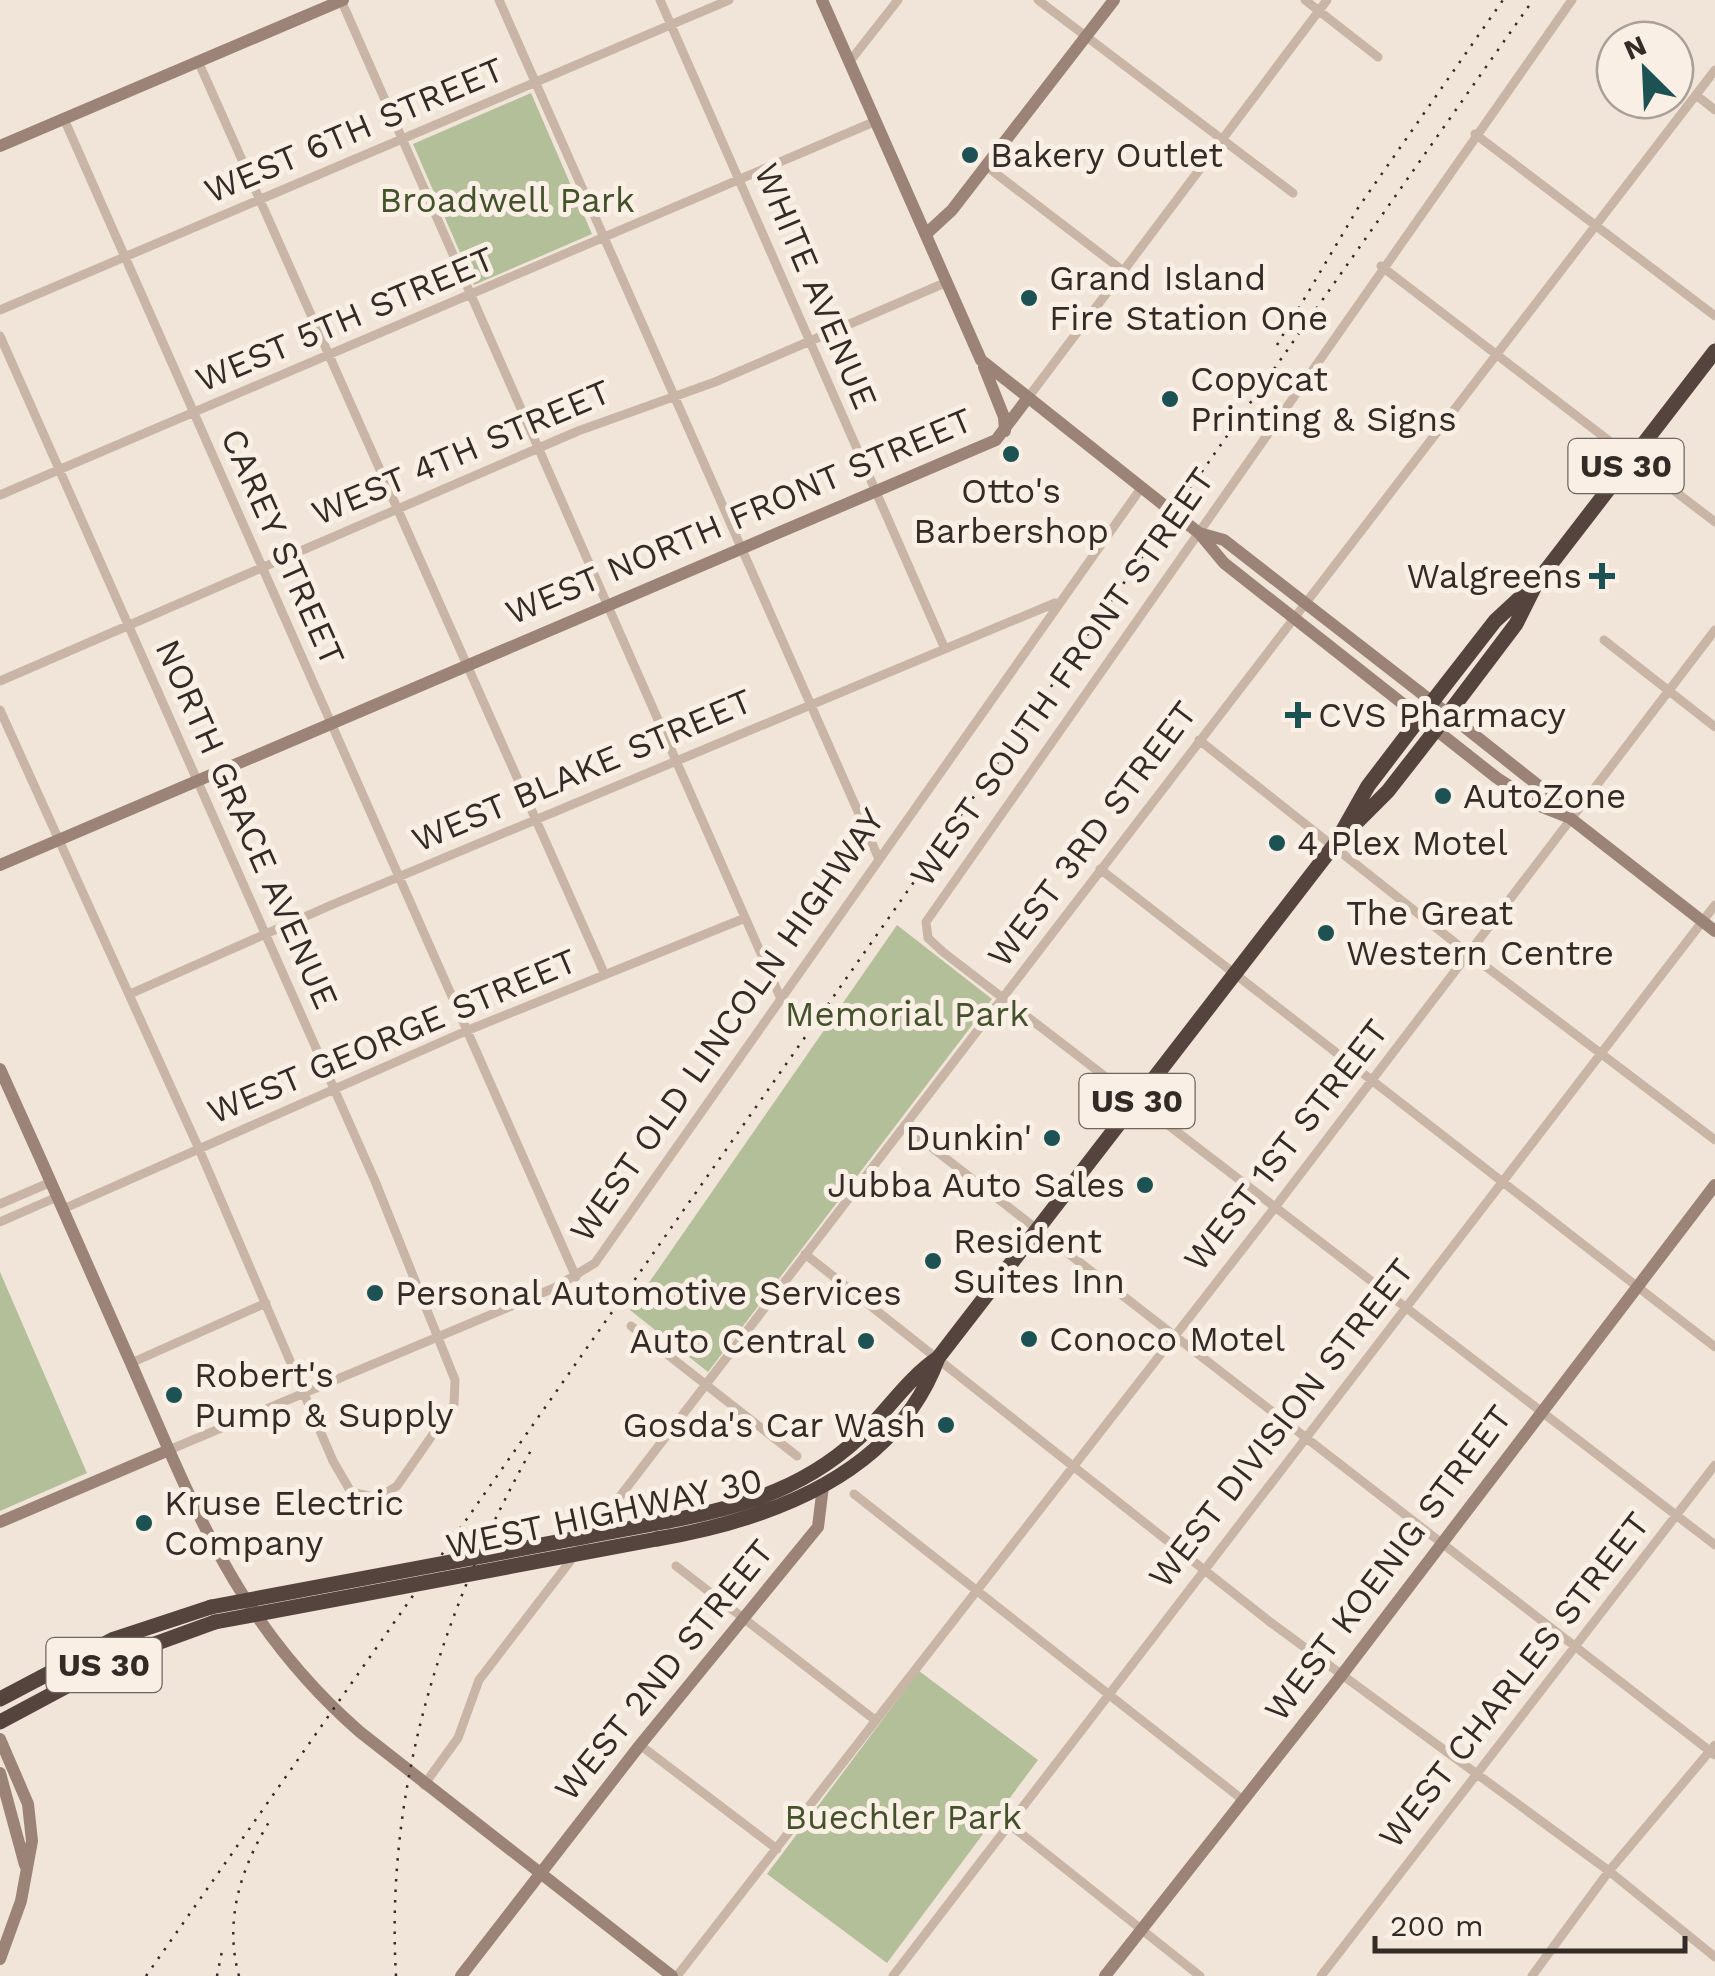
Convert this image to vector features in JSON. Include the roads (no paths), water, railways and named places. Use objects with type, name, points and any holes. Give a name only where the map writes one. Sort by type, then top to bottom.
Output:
[{"type":"highway","name":"US 30","points":[[1335,844],[1377,803],[1448,714],[1516,624],[1537,582],[1715,351]]},
{"type":"highway","name":"US 30","points":[[820,1479],[913,1376],[938,1358],[1335,844],[1361,797],[1432,702],[1507,608],[1537,582]]},
{"type":"highway","name":"WEST HIGHWAY 30","points":[[0,1699],[114,1639],[753,1502],[820,1479]]},
{"type":"highway","name":"WEST HIGHWAY 30","points":[[0,1722],[127,1654],[213,1615],[657,1539],[760,1517],[820,1479]]},
{"type":"street","points":[[0,146],[342,0],[605,607],[781,998]]},
{"type":"street","points":[[498,0],[879,858]]},
{"type":"street","name":"WHITE AVENUE","points":[[660,0],[945,649]]},
{"type":"street","name":"WEST 6TH STREET","points":[[0,310],[729,0]]},
{"type":"street","points":[[822,0],[981,360],[1004,417],[1005,431]]},
{"type":"street","points":[[850,61],[898,0]]},
{"type":"street","points":[[1038,0],[1292,193]]},
{"type":"street","points":[[926,234],[986,166],[1114,0]]},
{"type":"street","points":[[1304,0],[1378,57]]},
{"type":"street","name":"WEST NORTH FRONT STREET","points":[[0,865],[996,440],[1327,0]]},
{"type":"street","name":"WEST SOUTH FRONT STREET","points":[[1002,998],[928,938],[926,922],[938,899],[1572,0]]},
{"type":"street","points":[[198,62],[605,975]]},
{"type":"street","name":"WEST 3RD STREET","points":[[424,1785],[458,1738],[479,1680],[1715,70]]},
{"type":"street","points":[[1696,95],[1715,110]]},
{"type":"street","name":"CAREY STREET","points":[[64,119],[576,1277]]},
{"type":"street","name":"WEST 5TH STREET","points":[[0,496],[876,121]]},
{"type":"street","points":[[1475,134],[1715,316]]},
{"type":"street","points":[[986,166],[1122,270]]},
{"type":"street","points":[[1381,266],[1715,522]]},
{"type":"street","name":"WEST 4TH STREET","points":[[0,681],[537,450],[810,342],[947,282]]},
{"type":"street","name":"NORTH GRACE AVENUE","points":[[0,336],[334,1089],[455,1380],[454,1404],[397,1486],[377,1498],[351,1492],[305,1392]]},
{"type":"street","points":[[981,360],[1199,532],[1215,555],[1520,794],[1570,818]]},
{"type":"street","name":"WEST OLD LINCOLN HIGHWAY","points":[[169,1450],[576,1277],[603,1254],[1141,488]]},
{"type":"street","points":[[1199,532],[1224,540],[1544,790],[1570,818],[1715,932]]},
{"type":"street","name":"WEST BLAKE STREET","points":[[130,994],[398,877],[1058,602]]},
{"type":"street","name":"WEST 1ST STREET","points":[[674,1976],[1276,1206],[1715,630]]},
{"type":"street","points":[[1604,640],[1715,727]]},
{"type":"street","points":[[0,710],[305,1392]]},
{"type":"street","points":[[1199,740],[1335,844],[1468,954],[1715,1140]]},
{"type":"street","points":[[1100,870],[1715,1347]]},
{"type":"street","name":"WEST DIVISION STREET","points":[[893,1976],[1715,905]]},
{"type":"street","name":"WEST GEORGE STREET","points":[[0,1222],[199,1149],[466,1032],[745,918]]},
{"type":"street","points":[[1002,998],[1715,1546]]},
{"type":"street","points":[[0,1069],[169,1450],[245,1604],[284,1658],[328,1704],[424,1785],[674,1976]]},
{"type":"street","points":[[904,1126],[1713,1750],[1609,1872],[1532,1976]]},
{"type":"street","points":[[0,1204],[51,1182]]},
{"type":"street","name":"WEST KOENIG STREET","points":[[1105,1976],[1341,1676],[1715,1185]]},
{"type":"street","points":[[804,1254],[1203,1570],[1609,1872],[1715,1957]]},
{"type":"street","points":[[131,1363],[266,1304]]},
{"type":"street","points":[[630,1326],[797,1456]]},
{"type":"street","points":[[0,1522],[169,1450]]},
{"type":"street","name":"WEST CHARLES STREET","points":[[1321,1976],[1715,1465]]},
{"type":"street","name":"WEST 2ND STREET","points":[[461,1976],[640,1745],[821,1522],[820,1479]]},
{"type":"street","points":[[854,1494],[974,1592],[1244,1800]]},
{"type":"street","points":[[676,1566],[875,1720]]},
{"type":"street","points":[[0,1739],[28,1804],[32,1841],[21,1901],[0,1960]]},
{"type":"street","points":[[640,1745],[777,1849]]},
{"type":"street","points":[[0,1773],[25,1864]]},
{"type":"street","points":[[1008,1824],[1200,1976]]},
{"type":"railway","points":[[1277,345],[1358,208],[1503,0]]},
{"type":"railway","points":[[146,1976],[1533,0]]},
{"type":"railway","points":[[396,1976],[395,1905],[400,1836],[426,1701],[472,1570],[534,1445]]},
{"type":"railway","points":[[239,1976],[234,1916],[243,1877],[269,1822]]},
{"type":"railway","points":[[217,1976],[222,1951]]},
{"type":"place","name":"Bakery Outlet","points":[[970,155]]},
{"type":"place","name":"Grand Island Fire Station One","points":[[1029,298]]},
{"type":"place","name":"Copycat Printing & Signs","points":[[1170,399]]},
{"type":"place","name":"Otto's Barbershop","points":[[1011,454]]},
{"type":"place","name":"Walgreens","points":[[1602,576]]},
{"type":"place","name":"CVS Pharmacy","points":[[1298,715]]},
{"type":"place","name":"AutoZone","points":[[1443,796]]},
{"type":"place","name":"4 Plex Motel","points":[[1277,843]]},
{"type":"place","name":"The Great Western Centre","points":[[1326,933]]},
{"type":"place","name":"Dunkin'","points":[[1052,1138]]},
{"type":"place","name":"Jubba Auto Sales","points":[[1145,1185]]},
{"type":"place","name":"Resident Suites Inn","points":[[933,1261]]},
{"type":"place","name":"Personal Automotive Services","points":[[375,1293]]},
{"type":"place","name":"Conoco Motel","points":[[1029,1339]]},
{"type":"place","name":"Auto Central","points":[[866,1341]]},
{"type":"place","name":"Robert's Pump & Supply","points":[[174,1395]]},
{"type":"place","name":"Gosda's Car Wash","points":[[946,1425]]},
{"type":"place","name":"Kruse Electric Company","points":[[144,1523]]},
{"type":"park label","name":"Broadwell Park","points":[[507,200]]},
{"type":"park label","name":"Memorial Park","points":[[907,1014]]},
{"type":"park label","name":"Buechler Park","points":[[903,1817]]}]
